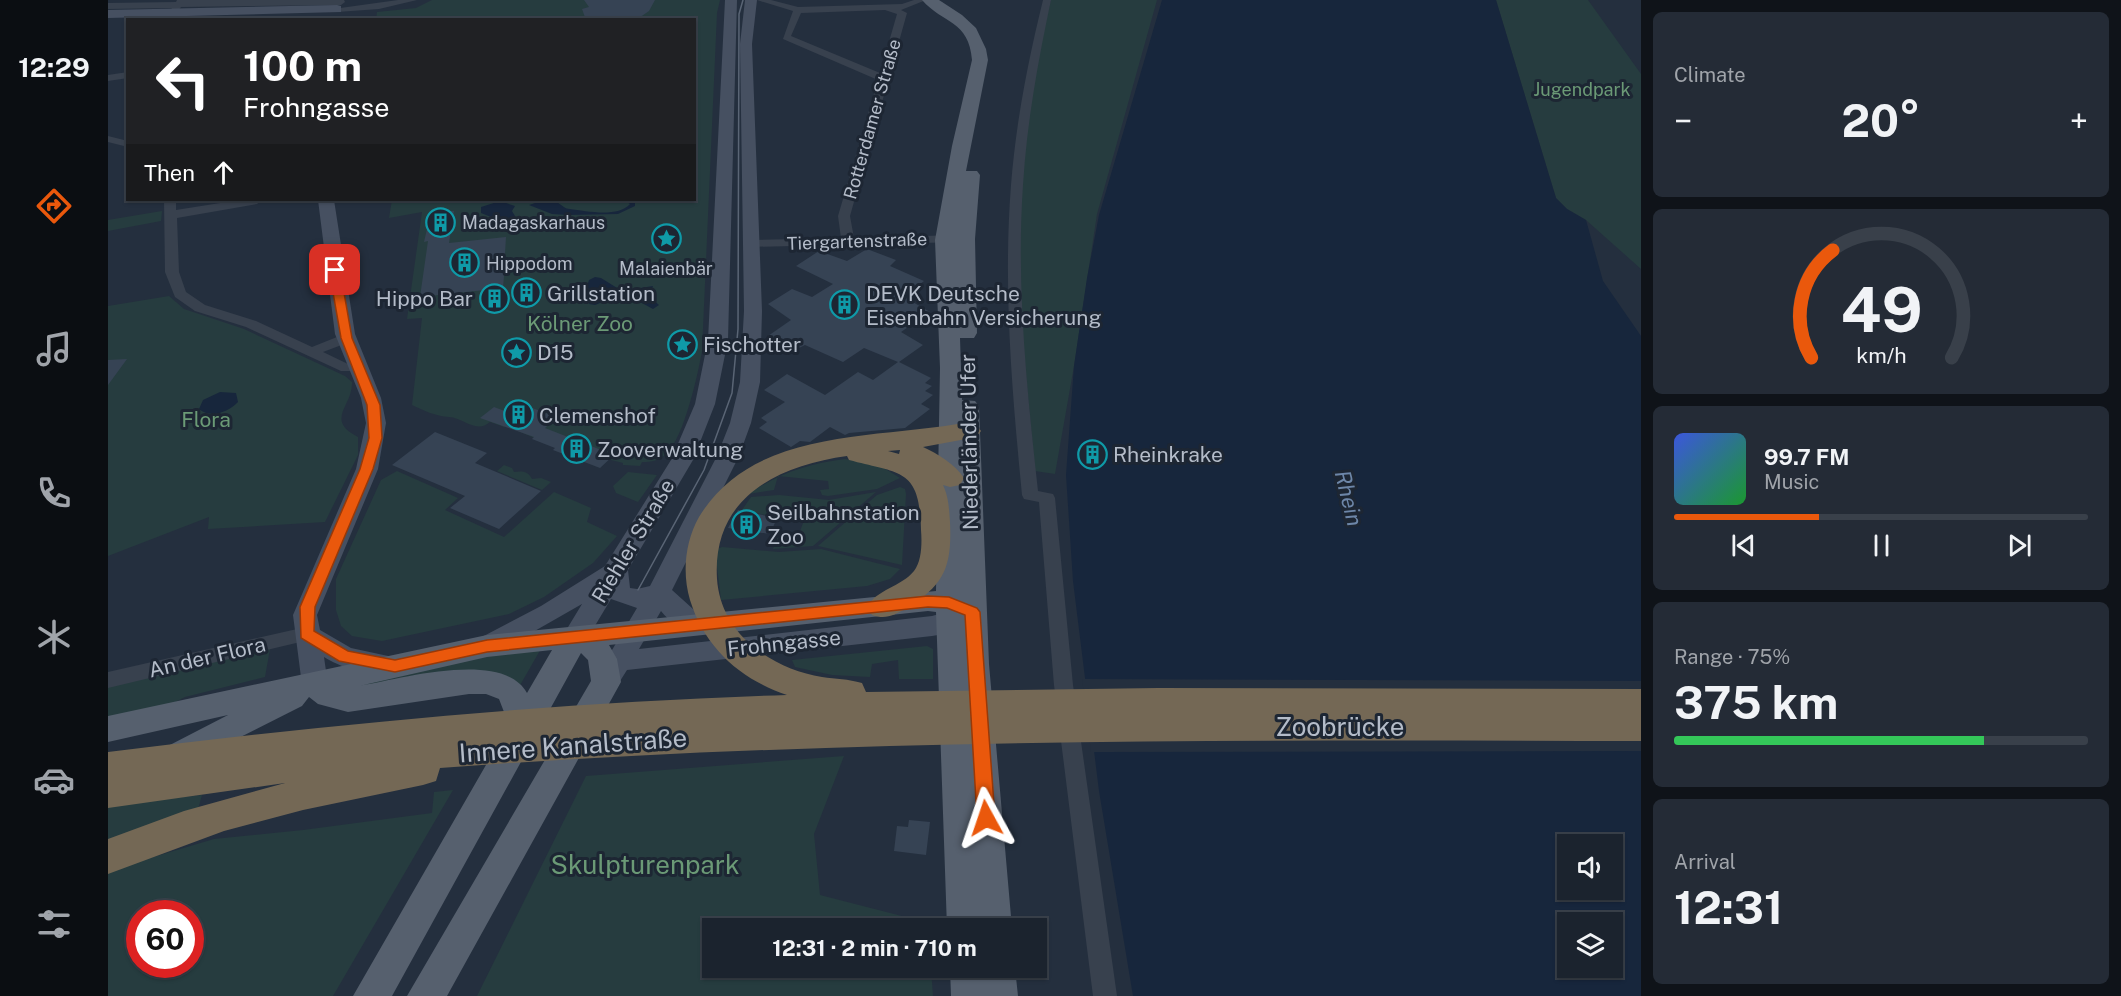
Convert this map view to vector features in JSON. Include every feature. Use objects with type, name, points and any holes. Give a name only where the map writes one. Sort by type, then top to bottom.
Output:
[{"type":"highway","points":[[958,433],[829,450],[789,460],[745,484],[725,502],[707,528],[701,550],[700,586],[706,609],[717,628],[748,661],[788,682],[842,693],[1049,714]]},
{"type":"highway","points":[[872,445],[919,456],[950,478]]},
{"type":"highway","points":[[829,450],[879,457],[901,465],[923,479],[934,496],[936,539],[934,560],[928,574],[910,590],[883,607]]},
{"type":"highway","name":"Zoobrücke","points":[[1049,714],[1641,703]]},
{"type":"highway","points":[[108,857],[214,818],[327,789],[605,730],[867,706],[1049,714]]},
{"type":"highway","name":"Zoobrücke","points":[[1049,714],[1641,727]]},
{"type":"highway","name":"Innere Kanalstraße","points":[[108,767],[282,744],[605,730],[855,731],[1049,714]]},
{"type":"highway","name":"Innere Kanalstraße","points":[[108,794],[276,768],[605,730]]},
{"type":"main road","name":"Riehler Straße","points":[[426,996],[599,657],[616,570],[682,460],[697,428],[713,376],[718,340],[730,0]]},
{"type":"main road","name":"Riehler Straße","points":[[636,632],[711,492],[733,445],[745,405],[753,354],[747,44],[751,0]]},
{"type":"main road","name":"Niederländer Ufer","points":[[938,2],[978,29],[980,60],[961,146],[955,239],[958,433],[957,612]]},
{"type":"main road","points":[[108,14],[176,9],[340,4]]},
{"type":"main road","points":[[330,18],[340,4]]},
{"type":"main road","points":[[326,201],[346,338],[374,405],[375,438],[367,469],[307,607],[306,634],[315,685],[329,695],[348,700],[477,680],[500,684],[516,698],[524,725]]},
{"type":"main road","name":"Niederländer Ufer","points":[[957,612],[950,478],[958,433]]},
{"type":"main road","points":[[616,570],[616,590],[625,598],[644,599],[659,592],[673,608],[694,625]]},
{"type":"main road","points":[[487,646],[550,613],[616,570]]},
{"type":"main road","name":"Frohngasse","points":[[599,657],[636,632],[928,602],[957,612]]},
{"type":"main road","points":[[957,612],[965,918]]},
{"type":"main road","points":[[957,612],[993,918]]},
{"type":"main road","name":"Frohngasse","points":[[315,685],[487,646],[599,657],[957,612]]},
{"type":"main road","points":[[306,634],[345,657],[395,666]]},
{"type":"main road","name":"Riehler Straße","points":[[372,996],[549,683],[599,657]]},
{"type":"main road","points":[[108,729],[267,693],[315,685]]},
{"type":"main road","points":[[108,794],[315,685]]},
{"type":"main road","points":[[969,978],[970,996]]},
{"type":"main road","points":[[998,978],[999,996]]},
{"type":"street","points":[[340,4],[379,6],[413,0]]},
{"type":"street","points":[[761,0],[798,10],[887,8],[938,2]]},
{"type":"street","points":[[1047,0],[1034,49],[1017,164],[1012,259],[1014,324],[1030,495],[1047,498],[1054,609],[1085,859],[1105,996]]},
{"type":"street","points":[[108,6],[176,9]]},
{"type":"street","name":"Rotterdamer Straße","points":[[848,241],[844,216],[902,14],[887,8]]},
{"type":"street","points":[[798,10],[786,38],[882,78]]},
{"type":"street","points":[[108,78],[126,75]]},
{"type":"street","points":[[108,139],[126,144]]},
{"type":"street","points":[[170,201],[172,272],[180,294],[200,308],[251,324],[346,368],[357,368]]},
{"type":"street","points":[[170,214],[250,201]]},
{"type":"street","name":"Tiergartenstraße","points":[[750,244],[955,239]]},
{"type":"street","points":[[311,352],[346,338]]},
{"type":"street","name":"An der Flora","points":[[108,680],[306,634]]},
{"type":"green space","name":"Kölner Zoo","points":[[432,0],[720,0],[717,13],[702,351],[689,405],[679,434],[667,453],[658,459],[642,462],[640,466],[623,465],[623,463],[607,459],[600,466],[506,426],[490,422],[475,426],[454,418],[430,413],[412,405],[422,318],[407,319],[422,212],[389,218],[392,201],[696,201],[696,18],[376,18],[377,12],[416,8]]},
{"type":"green space","points":[[1051,0],[1157,0],[1097,214],[1055,474],[1035,471],[1019,267],[1020,202],[1026,132],[1037,64]]},
{"type":"green space","name":"Jugendpark","points":[[1496,0],[1588,0],[1641,74],[1641,269],[1586,220],[1567,209],[1556,198]]},
{"type":"green space","points":[[162,211],[161,221],[108,231],[108,220]]},
{"type":"green space","name":"Flora","points":[[169,296],[184,309],[244,329],[345,376],[352,382],[349,398],[341,418],[348,431],[358,437],[358,455],[325,522],[208,529],[209,517],[108,556],[108,306]]},
{"type":"green space","points":[[845,459],[879,465],[900,478],[877,489],[828,496],[822,495],[820,490],[829,489],[828,481],[780,476],[794,470]]},
{"type":"green space","points":[[504,465],[512,468],[514,472],[527,473],[532,479],[541,478],[551,482],[542,490],[497,471]]},
{"type":"green space","points":[[397,471],[458,498],[445,510],[504,537],[554,492],[591,508],[587,522],[617,536],[593,563],[544,597],[509,614],[382,641],[352,636],[341,626],[336,610],[336,579],[381,480]]},
{"type":"green space","points":[[628,472],[657,475],[638,502],[616,493],[613,486]]},
{"type":"green space","points":[[778,477],[774,490],[748,494],[760,487]]},
{"type":"green space","points":[[900,487],[905,489],[906,494],[902,565],[818,546],[877,495]]},
{"type":"green space","points":[[876,492],[813,546],[773,549],[779,534],[798,537],[803,523],[742,510],[751,497],[779,495],[829,500]]},
{"type":"green space","points":[[722,547],[779,552],[821,549],[900,569],[890,579],[867,586],[721,600],[715,550]]},
{"type":"green space","points":[[927,646],[933,649],[933,679],[899,679],[898,660],[872,664],[870,677],[832,675],[795,667],[792,660]]},
{"type":"green space","points":[[542,647],[519,687],[364,693],[355,686],[393,673]]},
{"type":"green space","points":[[270,649],[265,677],[185,697],[158,711],[108,722],[108,685]]},
{"type":"green space","name":"Skulpturenpark","points":[[844,756],[814,834],[820,895],[910,918],[702,918],[702,978],[932,978],[933,996],[477,996],[586,776]]},
{"type":"green space","points":[[453,790],[333,996],[108,996],[108,805],[202,795],[197,813],[150,858],[214,839],[432,813],[434,792]]},
{"type":"water","name":"Rhein","points":[[1162,0],[1496,0],[1556,198],[1567,209],[1586,220],[1603,281],[1641,336],[1641,996],[1133,996],[1099,791],[1073,581],[1066,475],[1074,366],[1099,215]]},
{"type":"water","points":[[500,201],[515,206],[512,211],[515,216],[512,220],[493,222],[491,217],[481,213],[481,207]]},
{"type":"water","points":[[541,201],[554,201],[567,208],[610,212],[625,208],[630,204],[626,201],[635,203],[635,206],[618,214],[567,215],[552,214],[529,205]]},
{"type":"water","points":[[595,277],[601,278],[622,291],[653,286],[649,296],[659,305],[653,309],[640,302],[608,300],[595,305],[589,304],[593,297],[587,286],[589,280]]},
{"type":"water","points":[[220,392],[236,393],[238,402],[229,409],[214,414],[199,409],[203,400]]},
{"type":"pier","points":[[1082,679],[1641,681],[1641,751],[1091,752]]},
{"type":"building","points":[[584,0],[655,0],[649,11],[639,18],[585,18],[582,9],[589,7]]},
{"type":"building","name":"Hippodom","points":[[454,211],[449,243],[506,237],[504,269],[509,269],[504,276],[503,288],[420,297],[428,241],[424,242],[431,212]]},
{"type":"building","points":[[867,249],[896,260],[890,266],[924,281],[904,297],[930,312],[901,332],[923,345],[899,362],[931,378],[925,383],[932,386],[925,391],[933,395],[921,404],[930,409],[905,428],[845,435],[830,427],[810,442],[800,441],[791,447],[759,428],[767,422],[761,418],[785,402],[764,390],[787,374],[825,395],[858,372],[873,380],[898,362],[864,348],[843,362],[805,345],[795,350],[768,336],[791,320],[768,304],[792,289],[812,297],[833,284],[796,266],[819,251],[847,261]]},
{"type":"building","points":[[127,359],[108,385],[108,360]]},
{"type":"building","points":[[524,405],[557,417],[545,428],[614,455],[600,468],[553,450],[555,448],[532,439],[534,437],[480,418],[494,407],[513,414]]},
{"type":"building","points":[[435,432],[487,453],[475,463],[541,491],[499,529],[450,508],[465,496],[392,465]]},
{"type":"building","name":"Seilbahnstation Zoo","points":[[738,510],[777,518],[770,534],[728,528]]},
{"type":"building","points":[[909,820],[930,822],[926,855],[894,851],[897,826],[908,827]]},
{"type":"tram line","points":[[638,590],[704,470],[732,393],[738,329],[739,14],[743,0]]},
{"type":"place","name":"Madagaskarhaus","points":[[441,222]]},
{"type":"place","name":"Malaienbär","points":[[666,239]]},
{"type":"place","name":"Hippodom","points":[[465,263]]},
{"type":"place","name":"Grillstation","points":[[526,293]]},
{"type":"place","name":"Hippo Bar","points":[[494,298]]},
{"type":"place","name":"DEVK Deutsche Eisenbahn Versicherung","points":[[845,305]]},
{"type":"place","name":"Fischotter","points":[[682,344]]},
{"type":"place","name":"D15","points":[[516,352]]},
{"type":"place","name":"Clemenshof","points":[[518,415]]},
{"type":"place","name":"Zooverwaltung","points":[[576,449]]},
{"type":"place","name":"Rheinkrake","points":[[1092,454]]},
{"type":"place","name":"Seilbahnstation Zoo","points":[[746,524]]},
{"type":"route","points":[[335,270],[346,338],[374,405],[375,438],[367,469],[307,607],[306,634],[345,657],[395,666],[487,646],[928,602],[949,602],[972,612],[986,818]]}]
